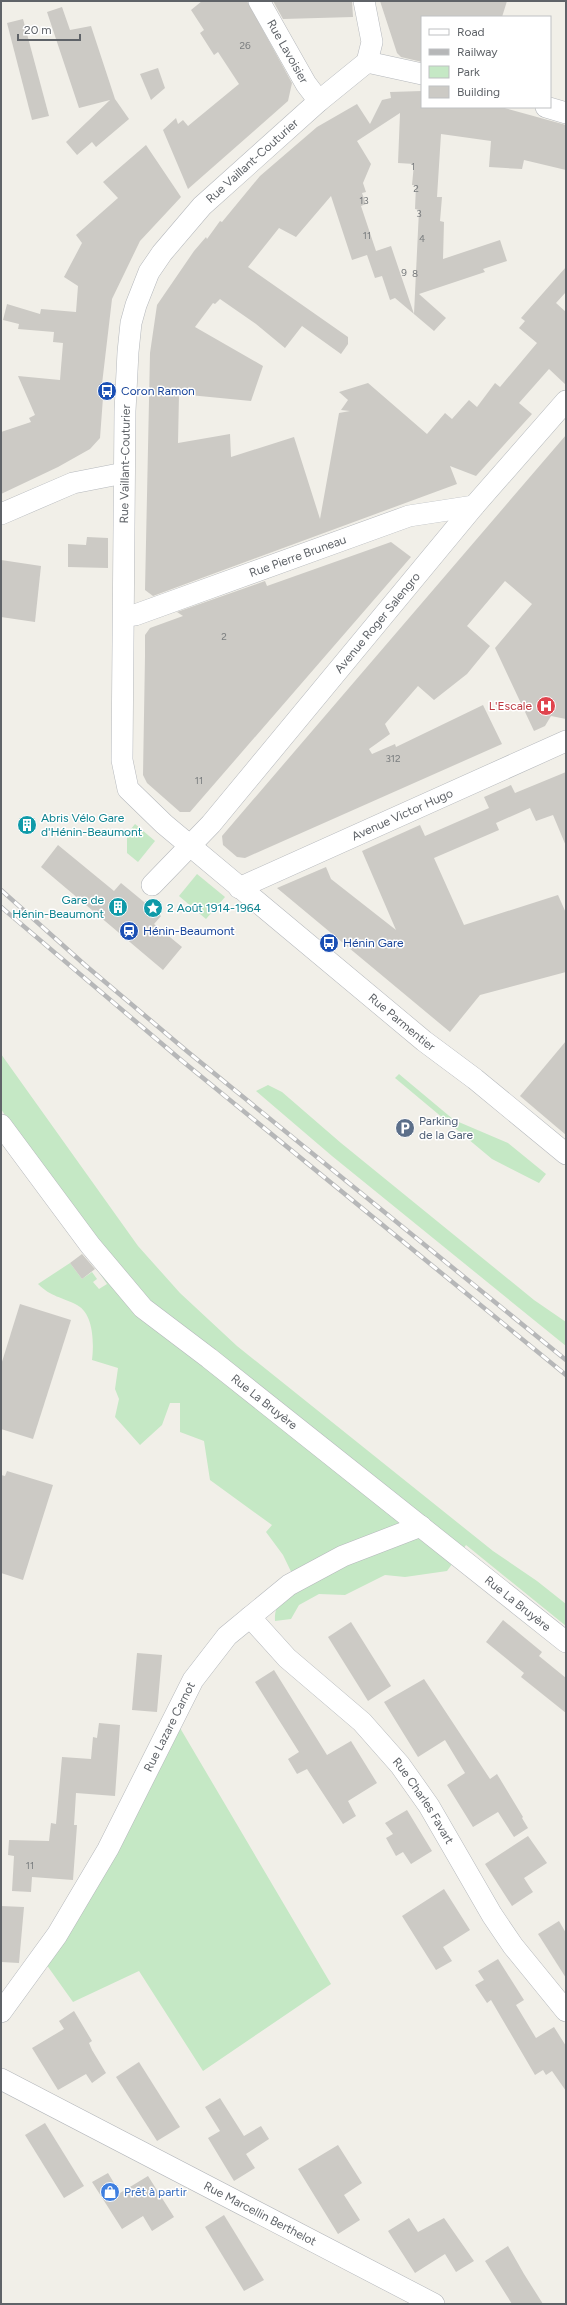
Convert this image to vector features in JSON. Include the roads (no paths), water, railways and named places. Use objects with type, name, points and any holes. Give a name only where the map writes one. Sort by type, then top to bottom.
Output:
[{"type":"street","name":"Rue Lavoisier","points":[[259,1],[306,84],[319,101]]},
{"type":"street","points":[[364,1],[372,42],[367,62],[421,74]]},
{"type":"street","name":"Rue Vaillant-Couturier","points":[[132,794],[124,775],[122,760],[124,473],[128,352],[131,323],[149,272],[162,253],[212,196],[319,101],[367,62]]},
{"type":"street","points":[[549,108],[566,113]]},
{"type":"street","name":"Avenue Roger Salengro","points":[[152,885],[190,847],[474,506],[566,401]]},
{"type":"street","points":[[1,514],[73,483],[124,473]]},
{"type":"street","name":"Rue Pierre Bruneau","points":[[124,616],[142,613],[409,516],[474,506]]},
{"type":"street","name":"Avenue Victor Hugo","points":[[239,888],[566,741]]},
{"type":"street","name":"Rue Parmentier","points":[[132,794],[190,847],[239,888],[424,1041],[475,1078],[566,1154]]},
{"type":"street","name":"Rue La Bruyère","points":[[1,1125],[90,1246],[143,1308],[566,1642]]},
{"type":"street","name":"Rue Lazare Carnot","points":[[1,2012],[57,1936],[108,1849],[193,1680],[226,1636],[289,1585],[343,1556],[421,1526]]},
{"type":"street","name":"Rue Charles Favart","points":[[250,1617],[288,1658],[362,1722],[400,1764],[429,1806],[492,1915],[513,1946],[566,2011]]},
{"type":"street","name":"Rue Marcellin Berthelot","points":[[1,2079],[434,2304]]},
{"type":"railway","points":[[1,890],[85,965],[188,1052],[566,1360]]},
{"type":"railway","points":[[1,907],[181,1060],[566,1375]]},
{"type":"place","name":"Coron Ramon","points":[[107,391]]},
{"type":"place","name":"L'Escale","points":[[546,706]]},
{"type":"place","name":"Abris Vélo Gare d'Hénin-Beaumont","points":[[27,825]]},
{"type":"place","name":"Gare de Hénin-Beaumont","points":[[118,907]]},
{"type":"place","name":"2 Août 1914-1964","points":[[153,908]]},
{"type":"place","name":"Hénin-Beaumont","points":[[129,931]]},
{"type":"place","name":"Hénin Gare","points":[[329,943]]},
{"type":"place","name":"Parking de la Gare","points":[[405,1128]]},
{"type":"place","name":"Prêt à partir","points":[[110,2192]]}]
